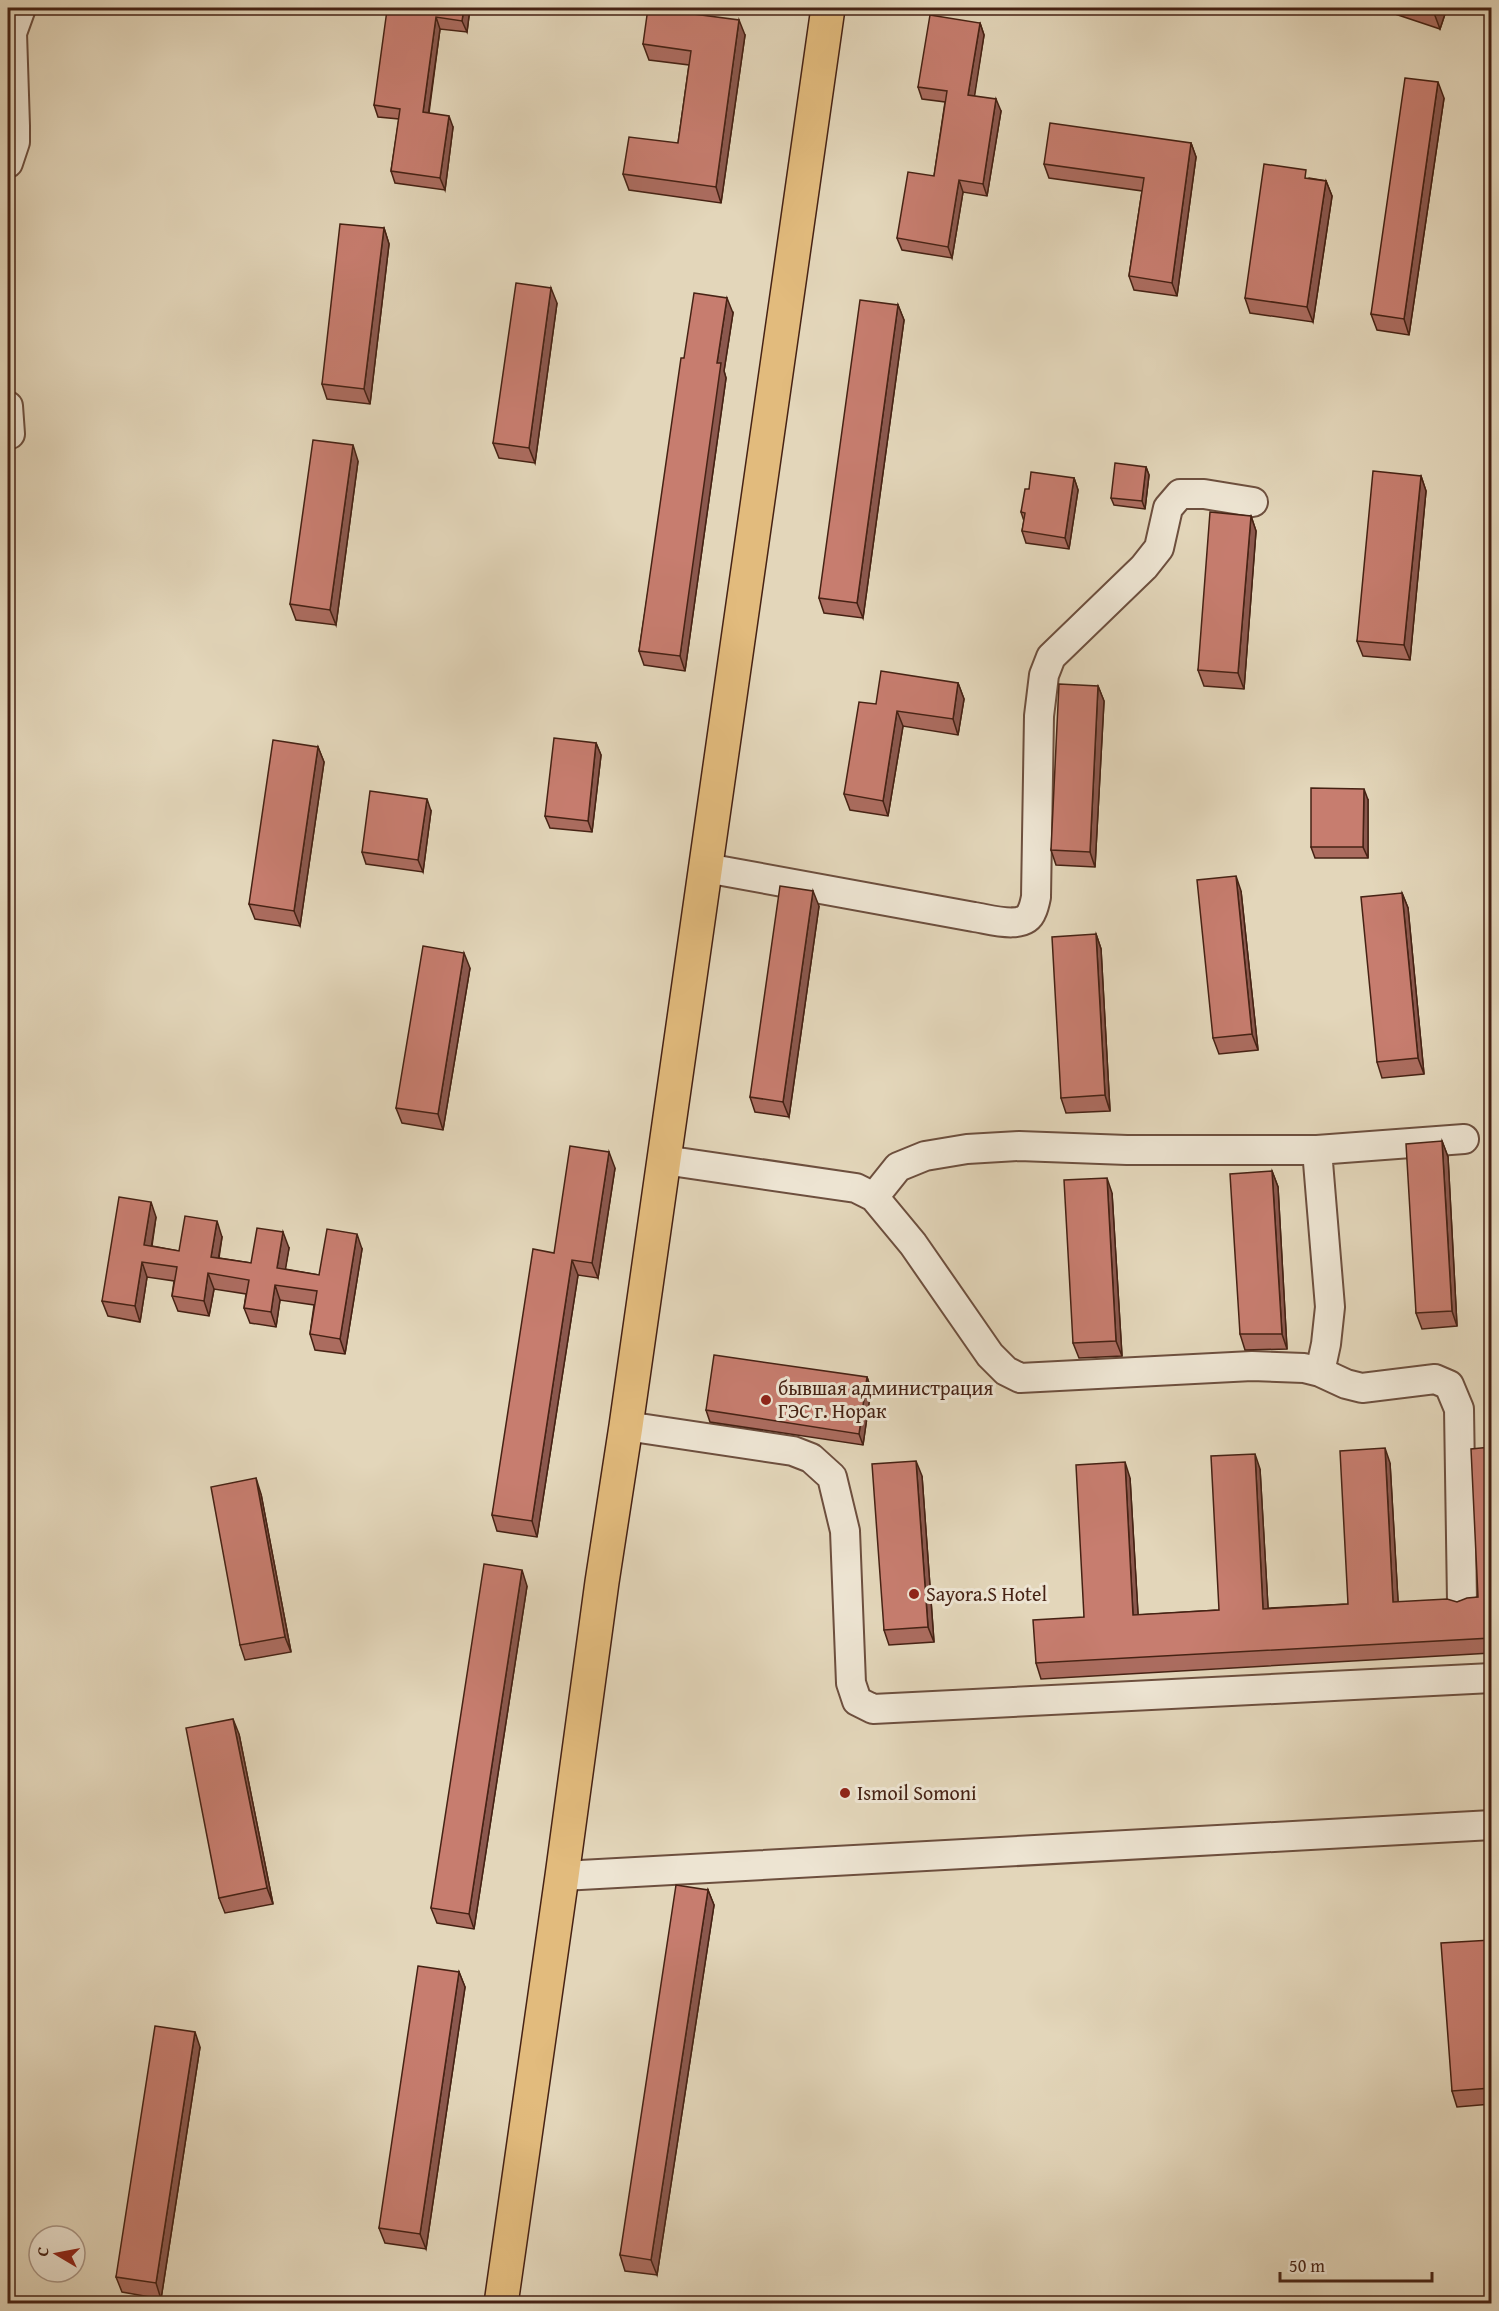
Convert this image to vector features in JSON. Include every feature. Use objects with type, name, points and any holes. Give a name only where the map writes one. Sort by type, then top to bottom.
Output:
[{"type":"main road","points":[[501,2304],[602,1582],[828,8]]},
{"type":"street","points":[[8,163],[15,142],[12,33],[21,8]]},
{"type":"street","points":[[706,868],[974,917],[1004,922],[1023,921],[1032,914],[1036,897],[1040,716],[1044,675],[1051,657],[1144,567],[1159,548],[1168,508],[1180,494],[1204,494],[1253,502]]},
{"type":"street","points":[[874,1197],[898,1167],[925,1156],[967,1149],[1019,1146],[1127,1150],[1317,1150],[1464,1139]]},
{"type":"street","points":[[1317,1150],[1330,1307],[1320,1372]]},
{"type":"street","points":[[664,1160],[856,1188],[874,1197],[913,1244],[990,1355],[1005,1371],[1020,1378],[1252,1366],[1304,1368],[1362,1388],[1435,1379],[1449,1385],[1459,1409],[1462,1601]]},
{"type":"street","points":[[626,1426],[793,1451],[811,1458],[832,1477],[845,1531],[851,1683],[857,1701],[873,1709],[1491,1678]]},
{"type":"street","points":[[562,1876],[1491,1825]]},
{"type":"building","points":[[415,8],[464,8],[462,21],[436,17],[423,112],[449,116],[440,178],[391,171],[400,109],[374,105],[387,10],[414,14]]},
{"type":"building","points":[[648,8],[739,20],[716,187],[623,174],[629,137],[678,143],[691,51],[643,44]]},
{"type":"building","points":[[1417,8],[1436,8],[1434,13]]},
{"type":"building","points":[[930,15],[980,23],[968,95],[996,99],[983,184],[959,180],[948,247],[897,238],[908,172],[934,176],[947,91],[918,87]]},
{"type":"building","points":[[1405,78],[1438,82],[1404,319],[1371,314]]},
{"type":"building","points":[[1050,123],[1191,143],[1172,283],[1129,276],[1144,178],[1044,164]]},
{"type":"building","points":[[1264,164],[1306,170],[1305,178],[1326,181],[1307,307],[1245,298]]},
{"type":"building","points":[[340,224],[384,228],[364,389],[322,384]]},
{"type":"building","points":[[516,283],[551,288],[529,448],[493,443]]},
{"type":"building","points":[[694,293],[727,298],[717,363],[721,363],[680,656],[639,651],[681,358],[684,358]]},
{"type":"building","points":[[860,300],[898,305],[857,603],[819,598]]},
{"type":"building","points":[[313,440],[353,445],[330,610],[290,604]]},
{"type":"building","points":[[1115,463],[1146,467],[1142,501],[1111,498]]},
{"type":"building","points":[[1373,471],[1421,476],[1404,645],[1357,641]]},
{"type":"building","points":[[1031,472],[1074,478],[1065,538],[1022,531],[1025,513],[1021,512],[1025,489],[1029,489]]},
{"type":"building","points":[[1210,512],[1251,516],[1238,673],[1198,670]]},
{"type":"building","points":[[881,671],[958,683],[953,719],[897,711],[883,801],[844,794],[859,702],[876,704]]},
{"type":"building","points":[[1059,684],[1098,686],[1090,852],[1051,850]]},
{"type":"building","points":[[554,738],[596,743],[588,821],[545,816]]},
{"type":"building","points":[[273,740],[318,747],[294,911],[249,904]]},
{"type":"building","points":[[1311,788],[1364,789],[1363,847],[1311,847]]},
{"type":"building","points":[[370,791],[427,799],[418,860],[362,852]]},
{"type":"building","points":[[1236,876],[1252,1034],[1213,1038],[1197,880]]},
{"type":"building","points":[[780,886],[813,891],[783,1102],[750,1097]]},
{"type":"building","points":[[1402,893],[1418,1058],[1377,1062],[1361,897]]},
{"type":"building","points":[[1096,934],[1105,1095],[1061,1098],[1052,937]]},
{"type":"building","points":[[423,946],[464,953],[438,1114],[396,1108]]},
{"type":"building","points":[[1442,1141],[1452,1311],[1416,1313],[1406,1144]]},
{"type":"building","points":[[570,1146],[609,1152],[592,1263],[572,1260],[532,1521],[492,1515],[533,1249],[554,1253]]},
{"type":"building","points":[[1272,1171],[1282,1334],[1240,1334],[1230,1174]]},
{"type":"building","points":[[1107,1178],[1116,1341],[1073,1343],[1064,1180]]},
{"type":"building","points":[[119,1197],[151,1202],[144,1245],[179,1251],[185,1216],[217,1221],[211,1257],[251,1263],[257,1228],[283,1232],[277,1268],[319,1275],[327,1229],[357,1234],[340,1339],[310,1334],[317,1291],[275,1285],[271,1312],[244,1308],[249,1280],[208,1273],[204,1301],[172,1296],[177,1267],[142,1262],[135,1306],[102,1301]]},
{"type":"building","points":[[714,1355],[867,1377],[859,1434],[706,1410]]},
{"type":"building","points":[[1491,1447],[1491,1638],[1036,1663],[1033,1620],[1084,1617],[1076,1465],[1125,1462],[1133,1615],[1219,1610],[1211,1456],[1255,1454],[1263,1609],[1348,1604],[1340,1451],[1385,1448],[1393,1602],[1447,1599],[1457,1602],[1478,1597],[1471,1449]]},
{"type":"building","points":[[916,1461],[928,1627],[884,1630],[872,1464]]},
{"type":"building","points":[[256,1478],[285,1637],[240,1645],[211,1487]]},
{"type":"building","points":[[484,1564],[522,1570],[469,1914],[431,1908]]},
{"type":"building","points":[[233,1719],[267,1888],[219,1898],[186,1728]]},
{"type":"building","points":[[676,1885],[708,1890],[651,2260],[620,2255]]},
{"type":"building","points":[[1491,1940],[1491,2088],[1452,2091],[1441,1943]]},
{"type":"building","points":[[418,1966],[459,1972],[420,2234],[379,2228]]},
{"type":"building","points":[[155,2026],[195,2032],[156,2283],[116,2277]]},
{"type":"place","name":"бывшая администрация ГЭС г. Норак","points":[[766,1400]]},
{"type":"place","name":"Sayora.S Hotel","points":[[914,1594]]},
{"type":"place","name":"Ismoil Somoni","points":[[845,1793]]}]
